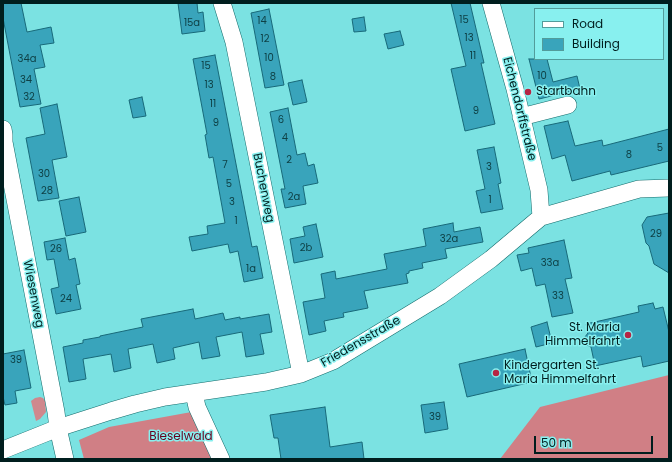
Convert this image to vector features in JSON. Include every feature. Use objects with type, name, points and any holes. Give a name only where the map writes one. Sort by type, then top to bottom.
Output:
[{"type":"street","name":"Buchenweg","points":[[222,3],[234,42],[301,374]]},
{"type":"street","name":"Eichendorffstraße","points":[[491,3],[515,88],[538,190],[541,217]]},
{"type":"street","points":[[521,117],[568,105]]},
{"type":"street","name":"Wiesenweg","points":[[3,129],[4,142],[65,459]]},
{"type":"street","name":"Friedensstraße","points":[[3,450],[58,428],[135,404],[164,397],[266,382],[301,374],[333,361],[440,296],[491,259],[541,217],[639,189],[669,188]]},
{"type":"street","points":[[194,393],[197,406],[221,459]]},
{"type":"shaded area","points":[[40,397],[45,401],[46,412],[36,421],[31,401]]},
{"type":"green space","points":[[669,375],[669,459],[500,459],[540,407]]},
{"type":"green space","name":"Bieselwald","points":[[197,411],[218,459],[84,459],[79,440],[109,427]]},
{"type":"building","points":[[3,3],[21,3],[27,32],[51,27],[54,43],[40,45],[45,67],[34,69],[41,104],[20,107],[3,18]]},
{"type":"building","points":[[178,3],[197,3],[198,13],[203,12],[205,31],[182,34]]},
{"type":"building","points":[[451,3],[470,3],[484,63],[481,63],[495,124],[465,131],[451,69],[466,66]]},
{"type":"building","points":[[269,9],[284,85],[265,88],[251,13]]},
{"type":"building","points":[[364,17],[366,31],[354,32],[352,19]]},
{"type":"building","points":[[400,31],[404,45],[388,49],[384,34]]},
{"type":"building","points":[[215,55],[252,247],[257,246],[263,278],[244,282],[238,251],[230,253],[228,244],[192,251],[189,237],[208,234],[207,226],[225,223],[213,157],[209,158],[205,135],[207,134],[193,59]]},
{"type":"building","points":[[529,59],[547,60],[553,82],[577,76],[580,89],[539,99]]},
{"type":"building","points":[[302,80],[307,102],[293,105],[288,83]]},
{"type":"building","points":[[142,97],[146,116],[133,118],[129,100]]},
{"type":"building","points":[[57,104],[67,157],[52,160],[59,198],[38,201],[26,138],[45,134],[40,108]]},
{"type":"building","points":[[288,108],[297,155],[305,153],[308,166],[314,164],[318,183],[303,186],[306,204],[285,208],[281,189],[285,189],[270,112]]},
{"type":"building","points":[[568,121],[575,146],[602,140],[603,146],[669,129],[669,161],[611,175],[610,171],[572,181],[565,155],[552,159],[544,126]]},
{"type":"building","points":[[494,147],[501,183],[498,184],[503,209],[481,213],[476,191],[485,189],[477,150]]},
{"type":"building","points":[[79,197],[86,232],[66,236],[59,201]]},
{"type":"building","points":[[669,213],[669,273],[654,264],[649,246],[646,243],[642,225],[647,217]]},
{"type":"building","points":[[453,223],[454,232],[480,227],[483,242],[445,249],[447,258],[422,263],[423,268],[409,271],[409,273],[406,274],[408,283],[364,291],[368,308],[343,313],[344,317],[324,321],[326,331],[309,335],[303,302],[325,298],[321,274],[335,271],[336,279],[387,269],[384,254],[426,246],[423,229]]},
{"type":"building","points":[[316,224],[323,257],[294,263],[290,239],[305,236],[303,227]]},
{"type":"building","points":[[65,238],[69,260],[75,258],[80,284],[76,285],[81,309],[56,314],[51,289],[59,287],[54,259],[47,260],[44,242]]},
{"type":"building","points":[[564,240],[572,278],[565,279],[573,313],[552,317],[545,284],[536,286],[532,268],[521,271],[517,255],[529,253],[528,248]]},
{"type":"building","name":"St. Maria Himmelfahrt","points":[[653,303],[655,309],[663,307],[669,332],[669,361],[643,367],[641,356],[595,366],[591,347],[581,342],[588,333],[586,324],[639,312],[638,306]]},
{"type":"building","points":[[193,309],[195,319],[223,313],[225,320],[269,314],[272,332],[260,334],[264,354],[246,357],[242,332],[216,337],[220,356],[202,359],[199,342],[173,348],[175,359],[157,363],[153,344],[128,349],[131,368],[114,372],[111,354],[83,359],[86,379],[69,382],[63,347],[83,343],[83,340],[143,327],[141,319]]},
{"type":"building","points":[[547,322],[552,343],[536,347],[531,327]]},
{"type":"building","name":"Kindergarten St. Maria Himmelfahrt","points":[[525,349],[532,382],[467,397],[459,364]]},
{"type":"building","points":[[24,350],[31,388],[15,391],[17,403],[5,405],[3,397],[3,354]]},
{"type":"building","points":[[444,402],[448,429],[425,433],[421,405]]},
{"type":"building","points":[[325,407],[330,447],[362,442],[364,459],[281,459],[278,438],[274,438],[270,415]]},
{"type":"place","name":"Startbahn","points":[[528,92]]},
{"type":"place","name":"St. Maria Himmelfahrt","points":[[628,335]]},
{"type":"place","name":"Kindergarten St. Maria Himmelfahrt","points":[[496,373]]}]
